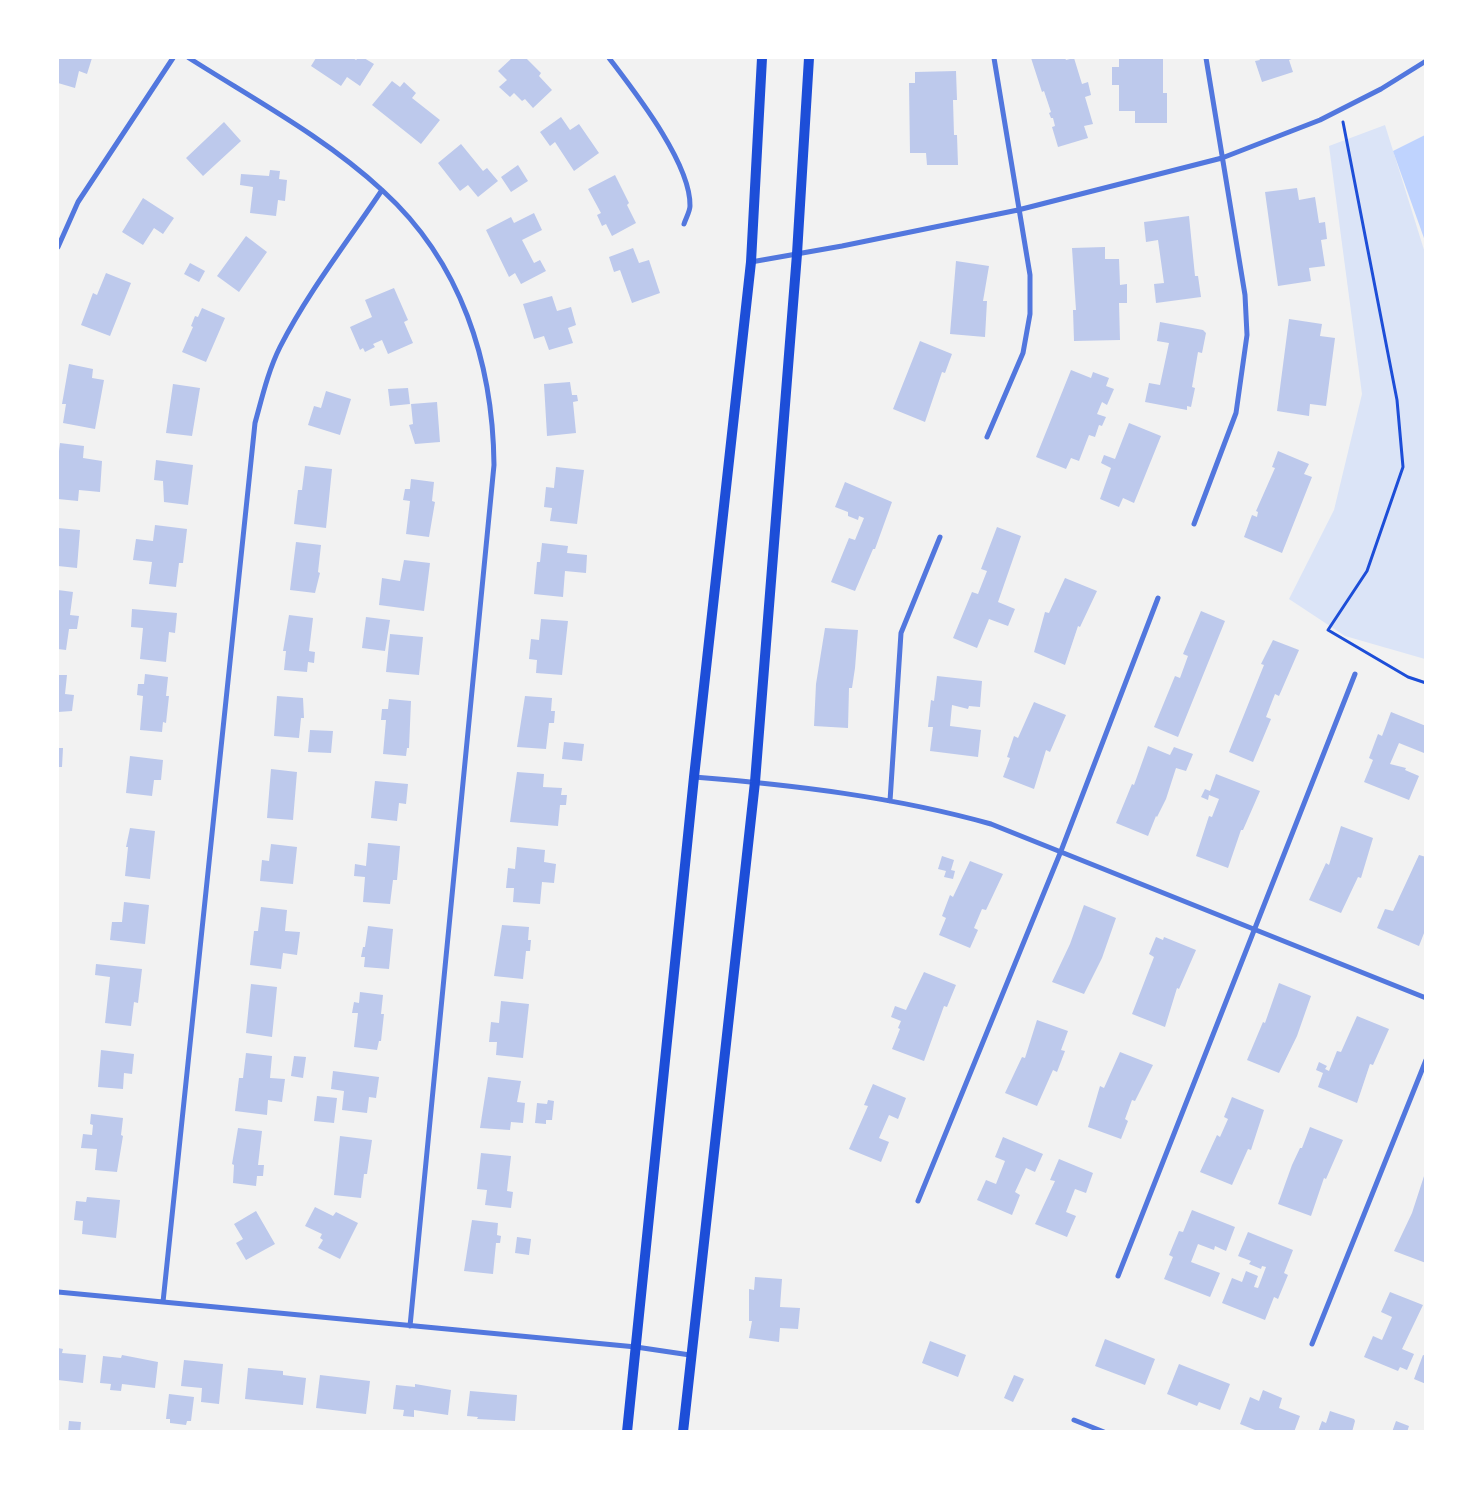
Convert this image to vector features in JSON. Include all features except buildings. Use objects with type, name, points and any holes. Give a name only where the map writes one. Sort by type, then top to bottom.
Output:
[{"type":"main road","points":[[627,1432],[694,777],[751,262],[762,58]]},
{"type":"main road","points":[[683,1432],[690,1354],[755,782],[797,254],[809,58]]},
{"type":"street","points":[[58,246],[78,202],[173,58]]},
{"type":"street","points":[[190,58],[339,155],[382,190],[422,235],[446,270],[465,308],[479,348],[487,380],[494,431],[494,465],[410,1326]]},
{"type":"street","points":[[608,58],[645,106],[665,138],[687,186],[690,206],[684,224]]},
{"type":"street","points":[[986,437],[1023,353],[1030,314],[1030,275],[994,58]]},
{"type":"street","points":[[1194,524],[1236,413],[1247,335],[1245,295],[1206,58]]},
{"type":"street","points":[[751,262],[1018,210],[1222,158],[1340,110],[1381,89],[1426,61]]},
{"type":"street","points":[[163,1302],[255,423],[265,385],[280,348],[300,314],[382,190]]},
{"type":"street","points":[[890,801],[901,633],[940,537]]},
{"type":"street","points":[[918,1201],[1061,851],[1158,598]]},
{"type":"street","points":[[1118,1276],[1256,930],[1355,674]]},
{"type":"street","points":[[694,777],[755,782],[890,801],[942,810],[991,824],[1426,998]]},
{"type":"street","points":[[1312,1344],[1426,1060]]},
{"type":"street","points":[[58,1292],[636,1347],[690,1354]]},
{"type":"street","points":[[1074,1420],[1104,1432]]},
{"type":"path","points":[[1340,110],[1397,400],[1403,467],[1367,571],[1328,630],[1408,677],[1426,683]]},
{"type":"shaded area","points":[[1385,125],[1425,253],[1425,659],[1345,636],[1289,599],[1334,510],[1362,394],[1329,146]]},
{"type":"water","points":[[1425,135],[1425,241],[1393,151]]}]
